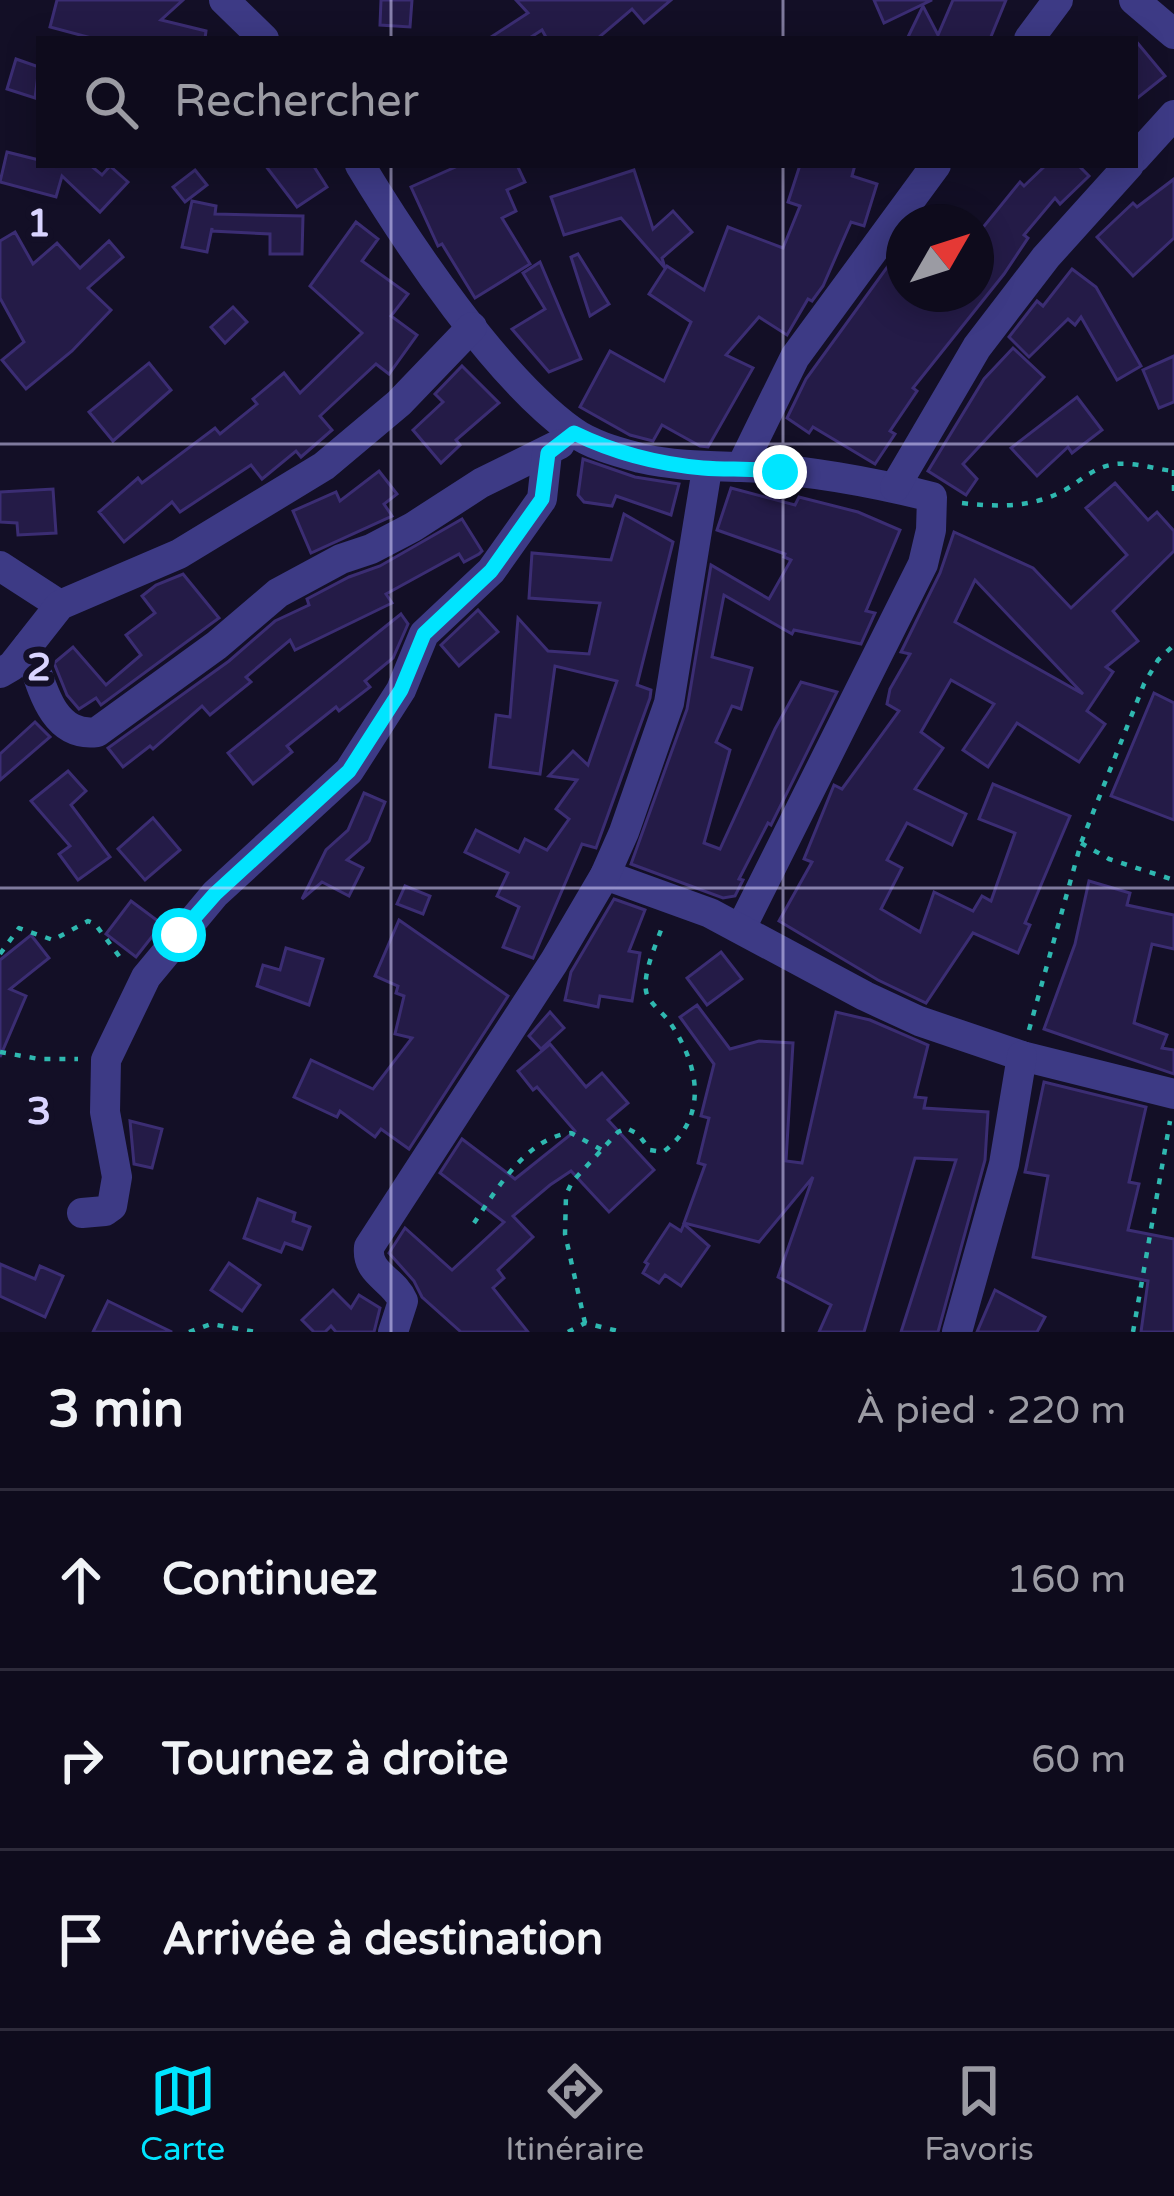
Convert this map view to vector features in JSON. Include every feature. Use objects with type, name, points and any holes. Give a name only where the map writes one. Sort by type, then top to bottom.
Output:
[{"type":"street","points":[[224,0],[261,36]]},
{"type":"street","points":[[1031,36],[1058,0]]},
{"type":"street","points":[[1133,0],[1174,34]]},
{"type":"street","points":[[1138,155],[1174,115]]},
{"type":"street","points":[[362,168],[472,327],[530,395],[574,433],[642,458],[707,469],[741,467],[932,496],[932,530],[923,565],[741,928]]},
{"type":"street","points":[[741,467],[795,357],[934,168]]},
{"type":"street","points":[[895,488],[976,347],[1046,256],[1126,168]]},
{"type":"street","points":[[0,673],[60,604],[178,554],[290,490],[399,404],[472,327]]},
{"type":"street","points":[[28,646],[54,712],[68,729],[81,734],[97,732],[218,645],[278,593],[413,527],[502,472],[548,453],[574,433]]},
{"type":"street","points":[[82,1213],[105,1211],[115,1196],[115,1156],[103,1088],[106,1060],[146,977],[215,894],[349,771],[401,690],[424,634],[491,571],[542,499],[548,453]]},
{"type":"street","points":[[393,1332],[403,1301],[398,1289],[373,1269],[369,1247],[542,982],[624,832],[669,703],[707,469]]},
{"type":"street","points":[[0,566],[60,604]]},
{"type":"street","points":[[604,875],[741,928],[919,1021],[1173,1104]]},
{"type":"street","points":[[956,1332],[1004,1164],[1022,1056]]},
{"type":"path","points":[[932,496],[1002,507],[1036,502],[1094,470],[1120,464],[1174,471],[1174,500]]},
{"type":"path","points":[[1022,1056],[1081,843],[1144,684],[1174,645]]},
{"type":"path","points":[[1081,843],[1108,859],[1174,880]]},
{"type":"path","points":[[585,1322],[563,1215],[572,1182],[626,1128],[638,1134],[650,1150],[663,1152],[684,1131],[698,1091],[689,1056],[647,996],[646,984],[671,899]]},
{"type":"path","points":[[0,954],[20,928],[53,940],[88,921],[132,969],[146,977]]},
{"type":"path","points":[[0,1052],[14,1057],[106,1060]]},
{"type":"path","points":[[1133,1332],[1173,1104]]},
{"type":"path","points":[[474,1223],[505,1178],[547,1139],[571,1133],[602,1150]]},
{"type":"path","points":[[568,1332],[585,1322],[622,1332]]},
{"type":"path","points":[[189,1332],[212,1324],[256,1332]]},
{"type":"building","points":[[57,0],[183,0],[161,20],[206,31],[205,36],[84,36],[50,27]]},
{"type":"building","points":[[381,0],[412,0],[410,27],[380,25]]},
{"type":"building","points":[[516,0],[671,0],[644,23],[632,9],[600,36],[545,36],[542,30],[533,36],[493,36],[528,13]]},
{"type":"building","points":[[874,0],[932,0],[884,23]]},
{"type":"building","points":[[953,0],[1006,0],[991,36],[908,36],[923,6],[938,35]]},
{"type":"building","points":[[1138,44],[1165,76],[1138,98]]},
{"type":"building","points":[[16,59],[36,66],[35,98],[7,89]]},
{"type":"building","points":[[7,152],[36,159],[36,168],[94,168],[102,175],[112,168],[128,182],[100,212],[62,176],[56,197],[0,182]]},
{"type":"building","points":[[267,168],[315,168],[327,187],[297,207]]},
{"type":"building","points":[[453,168],[518,168],[525,182],[507,190],[516,211],[502,218],[530,264],[475,298],[442,244],[438,246],[411,187]]},
{"type":"building","points":[[799,168],[854,168],[852,176],[877,184],[864,226],[851,222],[823,286],[812,301],[808,299],[787,335],[759,317],[726,355],[753,368],[708,447],[662,425],[653,441],[630,435],[580,407],[610,351],[664,381],[691,322],[649,294],[667,266],[704,290],[728,227],[783,248],[800,206],[788,202]]},
{"type":"building","points":[[1043,168],[1081,168],[1089,176],[1060,204],[1055,198],[1024,235],[1028,238],[994,287],[994,214],[1020,182],[1024,186]]},
{"type":"building","points":[[195,170],[207,185],[185,202],[173,187]]},
{"type":"building","points":[[634,170],[653,229],[673,211],[692,232],[662,258],[665,268],[621,218],[564,235],[551,197]]},
{"type":"building","points":[[1174,179],[1174,238],[1133,276],[1097,237],[1133,203],[1137,207]]},
{"type":"building","points":[[192,201],[216,206],[215,214],[303,216],[302,254],[270,254],[270,234],[212,228],[207,252],[182,247]]},
{"type":"building","points":[[356,222],[378,239],[362,261],[408,294],[391,316],[417,335],[389,374],[376,364],[320,416],[332,430],[301,457],[296,451],[262,479],[251,465],[180,512],[172,502],[124,542],[99,512],[138,478],[142,483],[215,428],[220,434],[257,404],[253,399],[284,373],[300,393],[362,333],[310,286]]},
{"type":"building","points":[[15,232],[33,264],[57,243],[80,268],[109,241],[123,257],[88,288],[111,310],[26,389],[2,360],[24,342],[0,298],[0,241]]},
{"type":"building","points":[[578,254],[609,304],[590,316],[571,257]]},
{"type":"building","points":[[540,262],[581,359],[549,372],[512,329],[545,309],[523,273]]},
{"type":"building","points":[[886,269],[886,312],[974,312],[913,388],[917,391],[875,464],[813,427],[809,433],[787,418],[806,379]]},
{"type":"building","points":[[1072,269],[1096,287],[1141,366],[1117,380],[1081,317],[1075,325],[1068,319],[1029,357],[1009,337],[1037,301],[1043,306]]},
{"type":"building","points":[[233,307],[247,322],[225,343],[211,327]]},
{"type":"building","points":[[1013,348],[1044,377],[963,464],[977,479],[966,495],[928,471],[984,379]]},
{"type":"building","points":[[1174,356],[1174,402],[1159,408],[1143,370]]},
{"type":"building","points":[[149,363],[171,390],[113,441],[89,412]]},
{"type":"building","points":[[462,366],[499,403],[456,440],[460,445],[441,463],[413,430],[443,402],[435,394]]},
{"type":"building","points":[[1077,397],[1102,430],[1072,453],[1068,447],[1037,476],[1011,448]]},
{"type":"building","points":[[583,459],[635,477],[679,484],[671,515],[616,496],[612,506],[584,502],[578,495]]},
{"type":"building","points":[[379,471],[397,494],[384,504],[392,516],[311,553],[293,511],[336,492],[340,501]]},
{"type":"building","points":[[1115,483],[1148,520],[1157,512],[1174,531],[1174,551],[1113,611],[1138,641],[1106,667],[1113,672],[1087,711],[1105,724],[1079,762],[1017,723],[988,767],[963,750],[994,704],[951,680],[921,732],[943,748],[915,789],[966,814],[952,845],[907,823],[887,860],[902,868],[881,909],[920,932],[934,892],[973,911],[982,896],[991,901],[1015,833],[979,819],[993,784],[1070,816],[1025,923],[1030,925],[1018,953],[973,933],[926,1003],[779,921],[812,862],[804,859],[834,785],[842,789],[899,711],[887,704],[910,654],[901,652],[940,573],[954,532],[1033,568],[1071,608],[1127,555],[1086,508]],"holes":[[[975,580],[1083,694],[955,622]]]},
{"type":"building","points":[[731,488],[795,505],[799,497],[858,512],[900,530],[866,611],[875,613],[861,644],[794,630],[792,634],[724,595],[712,657],[752,668],[741,709],[732,706],[716,742],[730,750],[704,843],[720,849],[801,682],[837,692],[739,879],[743,880],[735,896],[723,898],[631,864],[687,709],[711,565],[769,599],[791,560],[717,530]]},
{"type":"building","points":[[53,489],[56,533],[18,535],[17,523],[0,522],[0,492]]},
{"type":"building","points":[[624,514],[673,542],[637,685],[651,690],[650,698],[596,848],[582,844],[533,958],[503,947],[519,907],[497,896],[508,873],[465,852],[476,830],[519,852],[525,839],[547,850],[569,819],[556,809],[577,780],[549,776],[573,751],[588,765],[617,681],[555,666],[540,774],[490,767],[496,715],[510,717],[518,618],[548,651],[589,654],[600,603],[529,598],[532,553],[611,560]]},
{"type":"building","points":[[462,519],[482,551],[479,554],[464,562],[459,554],[386,594],[392,603],[295,650],[290,640],[246,677],[251,682],[210,715],[202,706],[153,749],[150,746],[123,767],[108,748],[229,661],[275,621],[309,605],[307,599],[380,566]]},
{"type":"building","points":[[183,574],[219,618],[101,705],[96,698],[79,709],[67,695],[54,663],[73,647],[106,685],[141,655],[126,635],[155,613],[142,596]]},
{"type":"building","points":[[478,610],[498,632],[459,666],[441,645]]},
{"type":"building","points":[[401,614],[408,624],[393,658],[365,681],[370,687],[287,746],[292,752],[253,784],[228,753]]},
{"type":"building","points":[[1154,693],[1174,703],[1174,820],[1111,796]]},
{"type":"building","points":[[35,722],[50,737],[0,780],[0,754]]},
{"type":"building","points":[[68,771],[86,791],[71,805],[110,857],[78,880],[59,854],[70,846],[31,801]]},
{"type":"building","points":[[364,793],[385,802],[369,841],[347,860],[363,868],[349,896],[322,882],[302,899],[326,850],[348,830]]},
{"type":"building","points":[[153,818],[180,850],[145,880],[118,849]]},
{"type":"building","points":[[1089,881],[1130,893],[1127,905],[1174,915],[1174,949],[1152,944],[1134,1023],[1167,1035],[1162,1048],[1174,1050],[1174,1074],[1044,1029],[1075,944]]},
{"type":"building","points":[[405,886],[430,896],[423,914],[397,904]]},
{"type":"building","points":[[614,899],[645,910],[629,951],[640,953],[632,1001],[600,996],[598,1007],[565,1000],[571,972]]},
{"type":"building","points":[[131,901],[162,924],[136,957],[106,934]]},
{"type":"building","points":[[399,920],[508,996],[409,1149],[381,1129],[375,1137],[340,1111],[337,1117],[294,1097],[311,1060],[373,1089],[412,1038],[395,1034],[404,996],[396,993],[398,986],[375,976]]},
{"type":"building","points":[[31,935],[49,958],[10,989],[26,996],[0,1057],[0,960]]},
{"type":"building","points":[[286,948],[323,959],[309,1005],[257,986],[263,965],[280,970]]},
{"type":"building","points":[[721,952],[742,979],[707,1005],[687,978]]},
{"type":"building","points":[[697,1005],[730,1049],[759,1041],[793,1043],[786,1161],[802,1163],[836,1012],[870,1020],[928,1045],[915,1097],[926,1098],[924,1108],[988,1112],[985,1160],[938,1332],[901,1332],[956,1160],[915,1158],[864,1332],[819,1332],[831,1305],[778,1277],[813,1177],[759,1242],[684,1223],[705,1165],[698,1163],[709,1118],[701,1116],[714,1064],[680,1017]]},
{"type":"building","points":[[550,1012],[564,1028],[541,1049],[529,1036]]},
{"type":"building","points":[[550,1044],[586,1087],[602,1073],[628,1103],[608,1120],[654,1170],[609,1212],[571,1171],[513,1216],[533,1237],[498,1270],[504,1278],[493,1288],[528,1332],[461,1332],[422,1297],[389,1253],[405,1228],[452,1270],[504,1222],[440,1173],[462,1139],[515,1179],[575,1131],[518,1071]]},
{"type":"building","points":[[1044,1082],[1146,1107],[1129,1182],[1139,1184],[1128,1230],[1174,1239],[1174,1332],[1141,1332],[1148,1281],[1033,1257],[1048,1176],[1025,1172]]},
{"type":"building","points":[[130,1121],[162,1129],[152,1168],[134,1164]]},
{"type":"building","points":[[258,1199],[295,1213],[293,1221],[310,1227],[302,1249],[285,1243],[281,1252],[244,1238]]},
{"type":"building","points":[[670,1224],[681,1231],[684,1224],[709,1246],[681,1286],[665,1275],[659,1283],[643,1273]]},
{"type":"building","points":[[229,1263],[260,1285],[242,1311],[211,1290]]},
{"type":"building","points":[[0,1264],[35,1279],[40,1266],[63,1276],[45,1317],[0,1296]]},
{"type":"building","points":[[333,1290],[351,1308],[359,1295],[380,1308],[374,1332],[336,1332],[331,1326],[325,1332],[314,1332],[302,1320]]},
{"type":"building","points":[[995,1290],[1045,1317],[1037,1332],[977,1332]]},
{"type":"building","points":[[108,1301],[172,1332],[93,1332]]},
{"type":"route","points":[[179,935],[272,839],[349,771],[401,690],[424,634],[491,571],[542,499],[548,453],[574,433],[642,458],[707,469],[780,472]]}]
